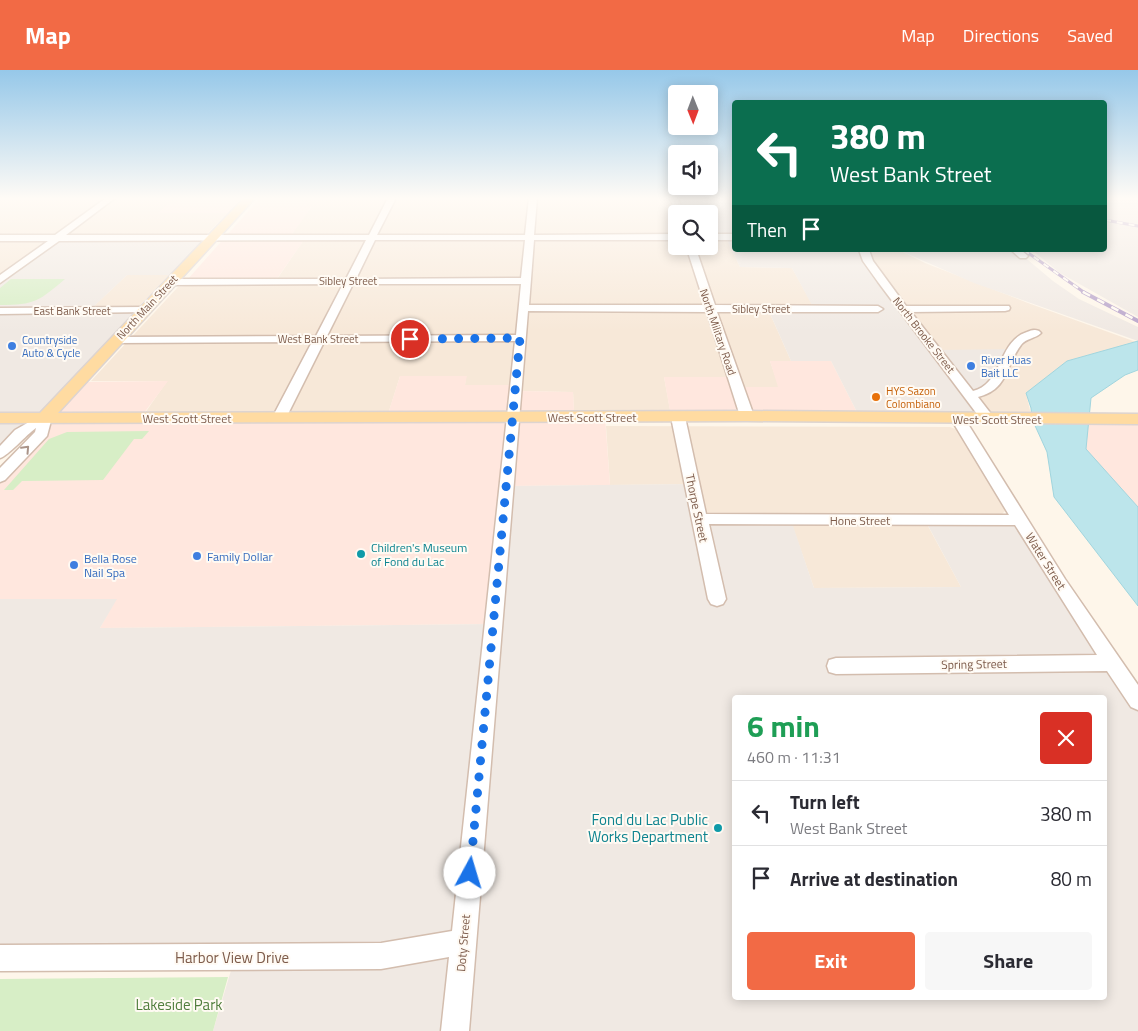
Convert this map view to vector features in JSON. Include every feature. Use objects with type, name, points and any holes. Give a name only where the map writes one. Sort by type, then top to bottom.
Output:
[{"type":"main road","name":"North Main Street","points":[[45,417],[206,243]]},
{"type":"main road","name":"West Scott Street","points":[[0,418],[747,416],[1138,419]]},
{"type":"street","points":[[0,280],[51,243]]},
{"type":"street","points":[[279,418],[368,243]]},
{"type":"street","name":"Doty Street","points":[[455,1031],[530,243]]},
{"type":"street","name":"North Brooke Street","points":[[865,252],[871,267],[988,419]]},
{"type":"street","name":"North Military Road","points":[[693,255],[747,416]]},
{"type":"street","name":"Sibley Street","points":[[170,282],[526,281]]},
{"type":"street","name":"Sibley Street","points":[[524,308],[878,308]]},
{"type":"street","points":[[904,309],[1004,308]]},
{"type":"street","name":"East Bank Street","points":[[0,311],[144,310]]},
{"type":"street","points":[[970,395],[987,392],[1000,375],[1015,344],[1022,337],[1036,333]]},
{"type":"street","name":"West Bank Street","points":[[116,340],[520,338]]},
{"type":"street","name":"North Main Street","points":[[0,454],[20,433],[45,417]]},
{"type":"street","name":"North Main Street","points":[[0,477],[42,433],[45,417]]},
{"type":"street","name":"Thorpe Street","points":[[678,417],[717,599]]},
{"type":"street","name":"Water Street","points":[[958,419],[1111,663],[1138,701]]},
{"type":"street","name":"Hone Street","points":[[700,520],[1020,520]]},
{"type":"street","name":"Spring Street","points":[[836,666],[1111,663]]},
{"type":"street","name":"Harbor View Drive","points":[[0,958],[381,956],[463,942]]},
{"type":"shaded area","points":[[0,243],[45,243],[0,275]]},
{"type":"shaded area","points":[[50,243],[207,243],[177,275],[127,275],[92,308],[144,310],[0,455],[0,280]]},
{"type":"shaded area","points":[[220,243],[302,243],[276,280],[187,280]]},
{"type":"shaded area","points":[[302,243],[668,243],[668,255],[718,255],[718,243],[728,243],[740,267],[792,268],[813,306],[767,307],[791,361],[770,361],[779,387],[737,387],[664,377],[670,410],[574,410],[573,392],[516,391],[516,385],[465,385],[466,376],[400,376],[389,411],[145,413],[167,381],[91,381],[178,287],[273,285]]},
{"type":"shaded area","points":[[1107,243],[1138,243],[1138,317],[1060,273],[1034,252],[1107,252]]},
{"type":"shaded area","points":[[733,252],[865,252],[936,350],[1013,349],[987,391],[970,395],[988,419],[860,418],[831,361],[791,361],[768,309],[814,309],[792,268],[740,267]]},
{"type":"shaded area","points":[[865,252],[903,252],[925,263],[1028,303],[1136,342],[1067,361],[1026,393],[1032,419],[988,419]]},
{"type":"shaded area","points":[[904,252],[1018,252],[1053,281],[1079,299],[1138,327],[1138,341],[974,283]]},
{"type":"shaded area","points":[[127,275],[169,275],[139,306],[92,308]]},
{"type":"shaded area","points":[[770,361],[831,361],[860,418],[671,417],[664,377],[733,377],[738,387],[778,387]]},
{"type":"shaded area","points":[[400,376],[467,376],[465,385],[517,385],[517,391],[573,392],[574,410],[571,417],[605,417],[610,485],[506,486],[494,624],[100,628],[116,599],[0,599],[0,477],[55,418],[45,417],[78,382],[168,381],[141,417],[387,417]]},
{"type":"shaded area","points":[[1087,419],[1138,419],[1138,507],[1086,450]]},
{"type":"shaded area","points":[[606,426],[950,427],[958,430],[1006,510],[1001,515],[922,515],[961,587],[814,588],[788,513],[745,513],[775,620],[726,620],[698,484],[610,485]]},
{"type":"shaded area","points":[[692,484],[700,519],[791,520],[814,588],[961,587],[925,520],[1020,520],[1138,697],[1138,1031],[213,1031],[235,957],[0,958],[0,599],[117,599],[100,628],[494,624],[506,486]]},
{"type":"green space","points":[[11,279],[65,279],[42,297],[29,303],[0,305],[0,288]]},
{"type":"green space","points":[[149,431],[142,439],[134,439],[103,480],[22,481],[13,490],[4,490],[49,439],[67,432]]},
{"type":"green space","name":"Lakeside Park","points":[[228,977],[213,1031],[0,1031],[0,979]]},
{"type":"water","points":[[1138,341],[1138,370],[1125,375],[1091,398],[1086,449],[1138,507],[1138,606],[1054,497],[1047,452],[1032,419],[1026,393],[1067,361]]},
{"type":"railway","points":[[1027,252],[1085,293]]},
{"type":"railway","points":[[1083,292],[1138,321]]},
{"type":"place","name":"Countryside Auto & Cycle","points":[[12,346]]},
{"type":"place","name":"River Huas Bait LLC","points":[[971,366]]},
{"type":"place","name":"HYS Sazon Colombiano","points":[[876,397]]},
{"type":"place","name":"Children's Museum of Fond du Lac","points":[[361,554]]},
{"type":"place","name":"Family Dollar","points":[[197,556]]},
{"type":"place","name":"Bella Rose Nail Spa","points":[[74,565]]},
{"type":"place","name":"Fond du Lac Public Works Department","points":[[718,828]]},
{"type":"route","points":[[410,339],[520,338],[470,873]]}]
